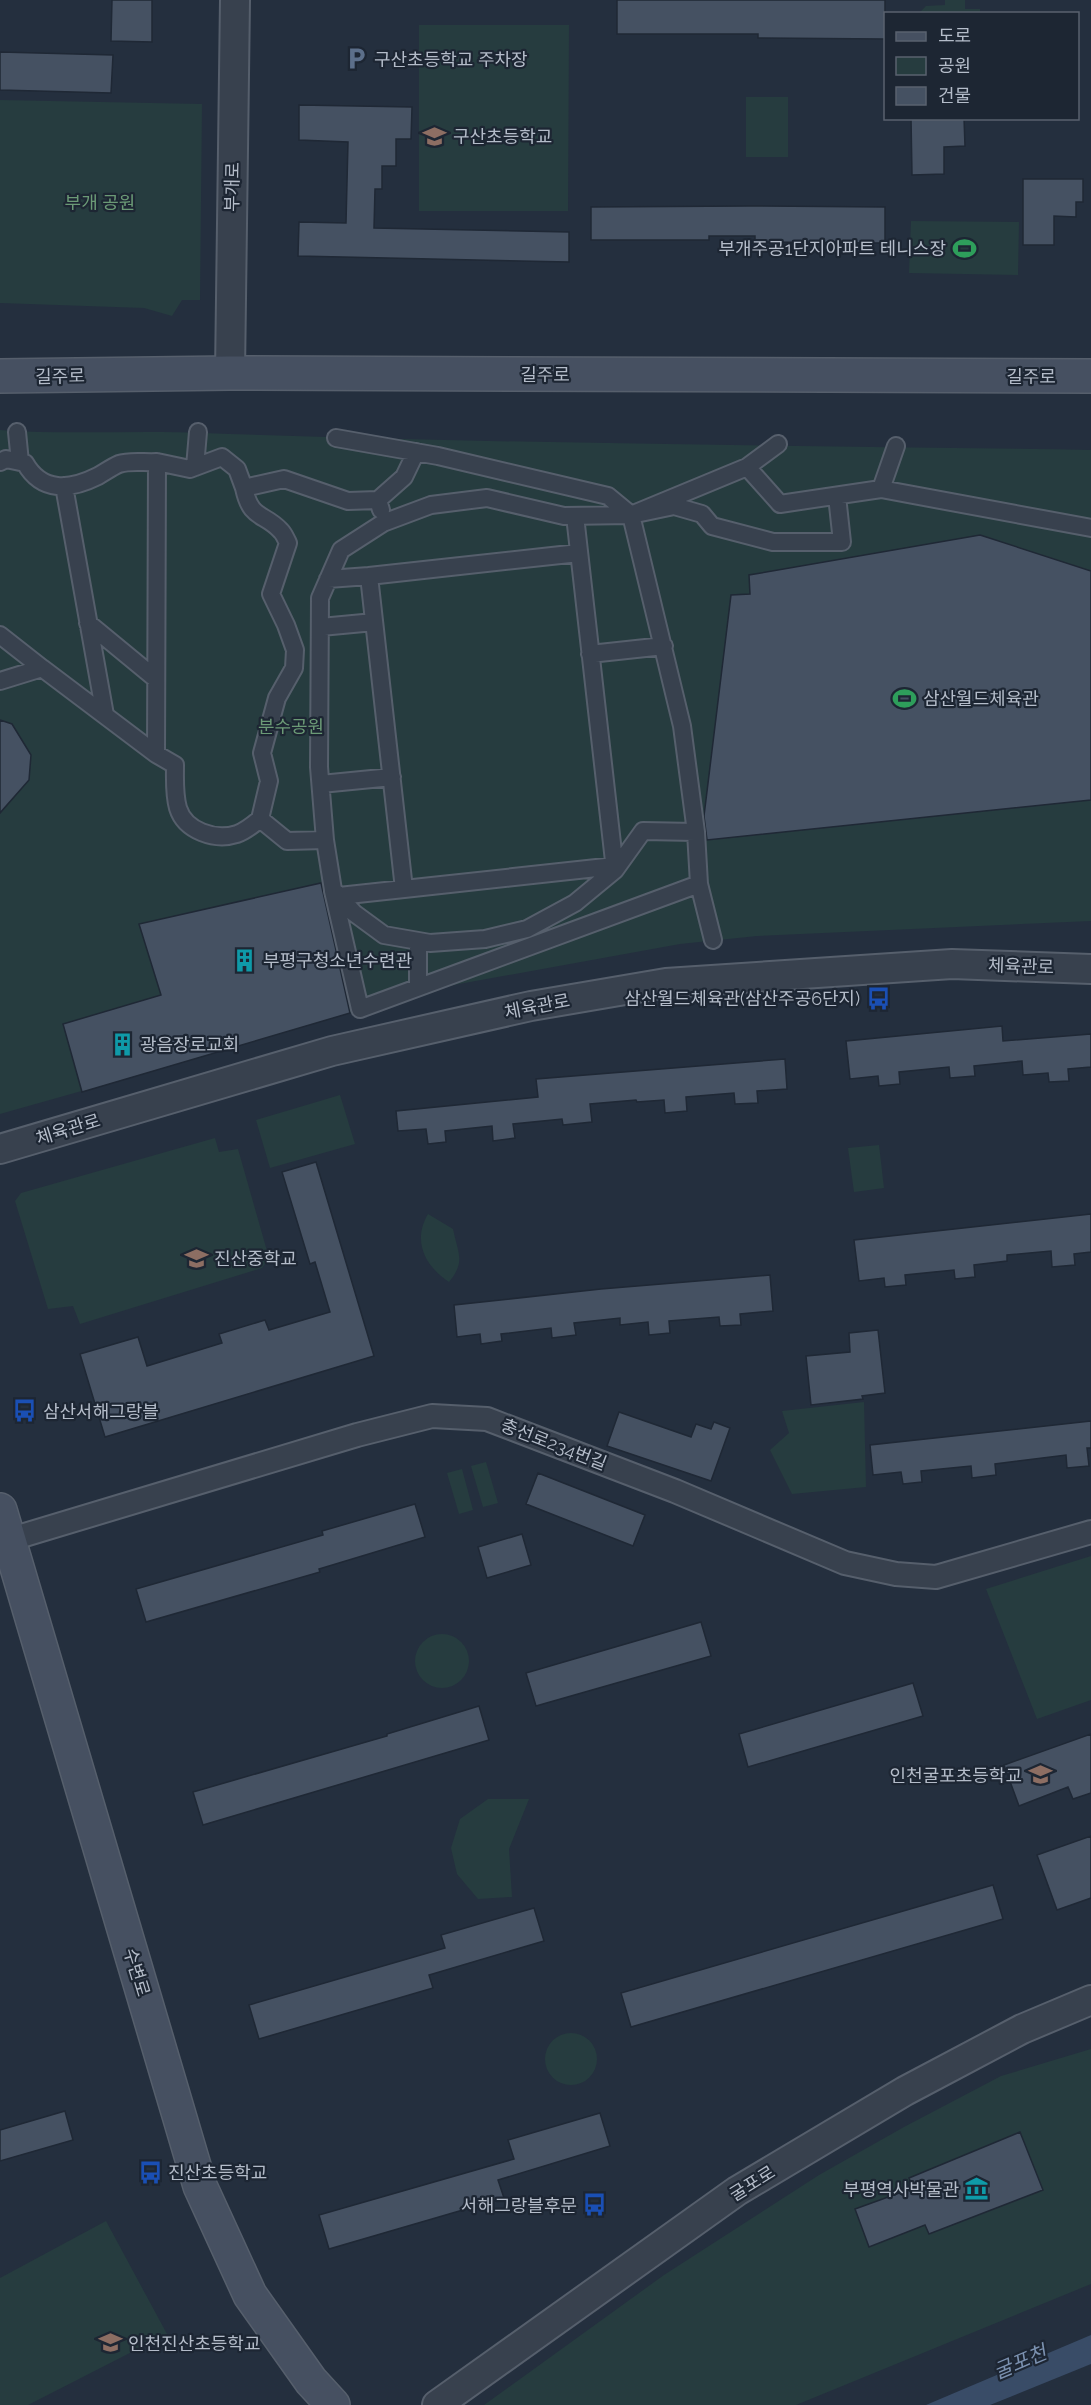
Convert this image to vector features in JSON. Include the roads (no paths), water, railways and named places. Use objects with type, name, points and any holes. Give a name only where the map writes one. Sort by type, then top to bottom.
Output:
[{"type":"main road","name":"길주로","points":[[0,376],[230,373],[1091,376]]},
{"type":"main road","name":"수변로","points":[[4,1525],[200,2186],[250,2295],[311,2381],[333,2405]]},
{"type":"street","name":"부개로","points":[[230,373],[235,0]]},
{"type":"street","points":[[17,432],[20,462]]},
{"type":"street","points":[[195,467],[198,432]]},
{"type":"street","points":[[336,438],[416,452],[609,496],[631,515],[682,726],[696,832],[699,884],[713,940]]},
{"type":"street","points":[[631,515],[747,467],[778,444]]},
{"type":"street","points":[[881,489],[896,446]]},
{"type":"street","points":[[244,488],[284,479],[348,501],[378,500],[404,477],[416,452]]},
{"type":"street","points":[[0,462],[6,459],[25,463],[33,477],[51,486],[71,486],[96,477],[121,463],[157,462],[190,469],[222,457],[237,469],[247,502],[258,515],[280,530],[288,543],[271,594],[295,650],[294,668],[277,698],[262,753],[269,781],[260,819],[237,834],[215,836],[191,827],[179,810],[174,784],[175,765],[156,754],[0,635]]},
{"type":"street","points":[[156,754],[157,462]]},
{"type":"street","points":[[747,467],[780,504],[881,489],[1091,528]]},
{"type":"street","points":[[64,486],[105,715]]},
{"type":"street","points":[[699,884],[360,1010],[325,840],[321,784],[320,598],[341,550],[383,523],[431,505],[486,498],[564,516],[631,515],[674,506],[702,514],[712,526],[773,542],[842,542],[837,496]]},
{"type":"street","points":[[378,500],[383,523]]},
{"type":"street","points":[[574,516],[615,868]]},
{"type":"street","points":[[328,579],[579,553]]},
{"type":"street","points":[[369,576],[404,889]]},
{"type":"street","points":[[321,627],[374,622]]},
{"type":"street","points":[[88,623],[156,679]]},
{"type":"street","points":[[590,654],[664,646]]},
{"type":"street","points":[[0,681],[42,668]]},
{"type":"street","points":[[321,784],[392,777]]},
{"type":"street","points":[[260,819],[287,841],[325,840]]},
{"type":"street","points":[[336,893],[354,913],[384,934],[430,943],[485,939],[527,929],[575,903],[615,868],[643,831],[696,832]]},
{"type":"street","points":[[336,893],[404,889],[615,868]]},
{"type":"street","points":[[418,941],[418,987]]},
{"type":"street","name":"체육관로","points":[[0,1149],[332,1051],[531,1006],[655,985],[952,964],[1091,969]]},
{"type":"street","name":"충선로234번길","points":[[4,1525],[432,1416],[487,1419],[675,1491],[845,1563],[897,1574],[936,1577],[1091,1532]]},
{"type":"street","name":"굴포로","points":[[437,2405],[737,2192],[905,2091],[1022,2029],[1091,2000]]},
{"type":"water","name":"굴포천","points":[[1091,2335],[1091,2364],[990,2405],[926,2405]]},
{"type":"place","name":"구산초등학교 주차장","points":[[356,59]]},
{"type":"place","name":"구산초등학교","points":[[435,136]]},
{"type":"place","name":"부개주공1단지아파트 테니스장","points":[[964,248]]},
{"type":"place","name":"삼산월드체육관","points":[[905,698]]},
{"type":"place","name":"부평구청소년수련관","points":[[245,960]]},
{"type":"place","name":"삼산월드체육관(삼산주공6단지)","points":[[878,998]]},
{"type":"place","name":"광음장로교회","points":[[122,1044]]},
{"type":"place","name":"진산중학교","points":[[196,1258]]},
{"type":"place","name":"삼산서해그랑블","points":[[25,1411]]},
{"type":"place","name":"인천굴포초등학교","points":[[1040,1775]]},
{"type":"place","name":"진산초등학교","points":[[150,2172]]},
{"type":"place","name":"부평역사박물관","points":[[977,2189]]},
{"type":"place","name":"서해그랑블후문","points":[[595,2205]]},
{"type":"place","name":"인천진산초등학교","points":[[110,2343]]},
{"type":"park label","name":"부개 공원","points":[[100,202]]},
{"type":"park label","name":"분수공원","points":[[291,726]]}]
